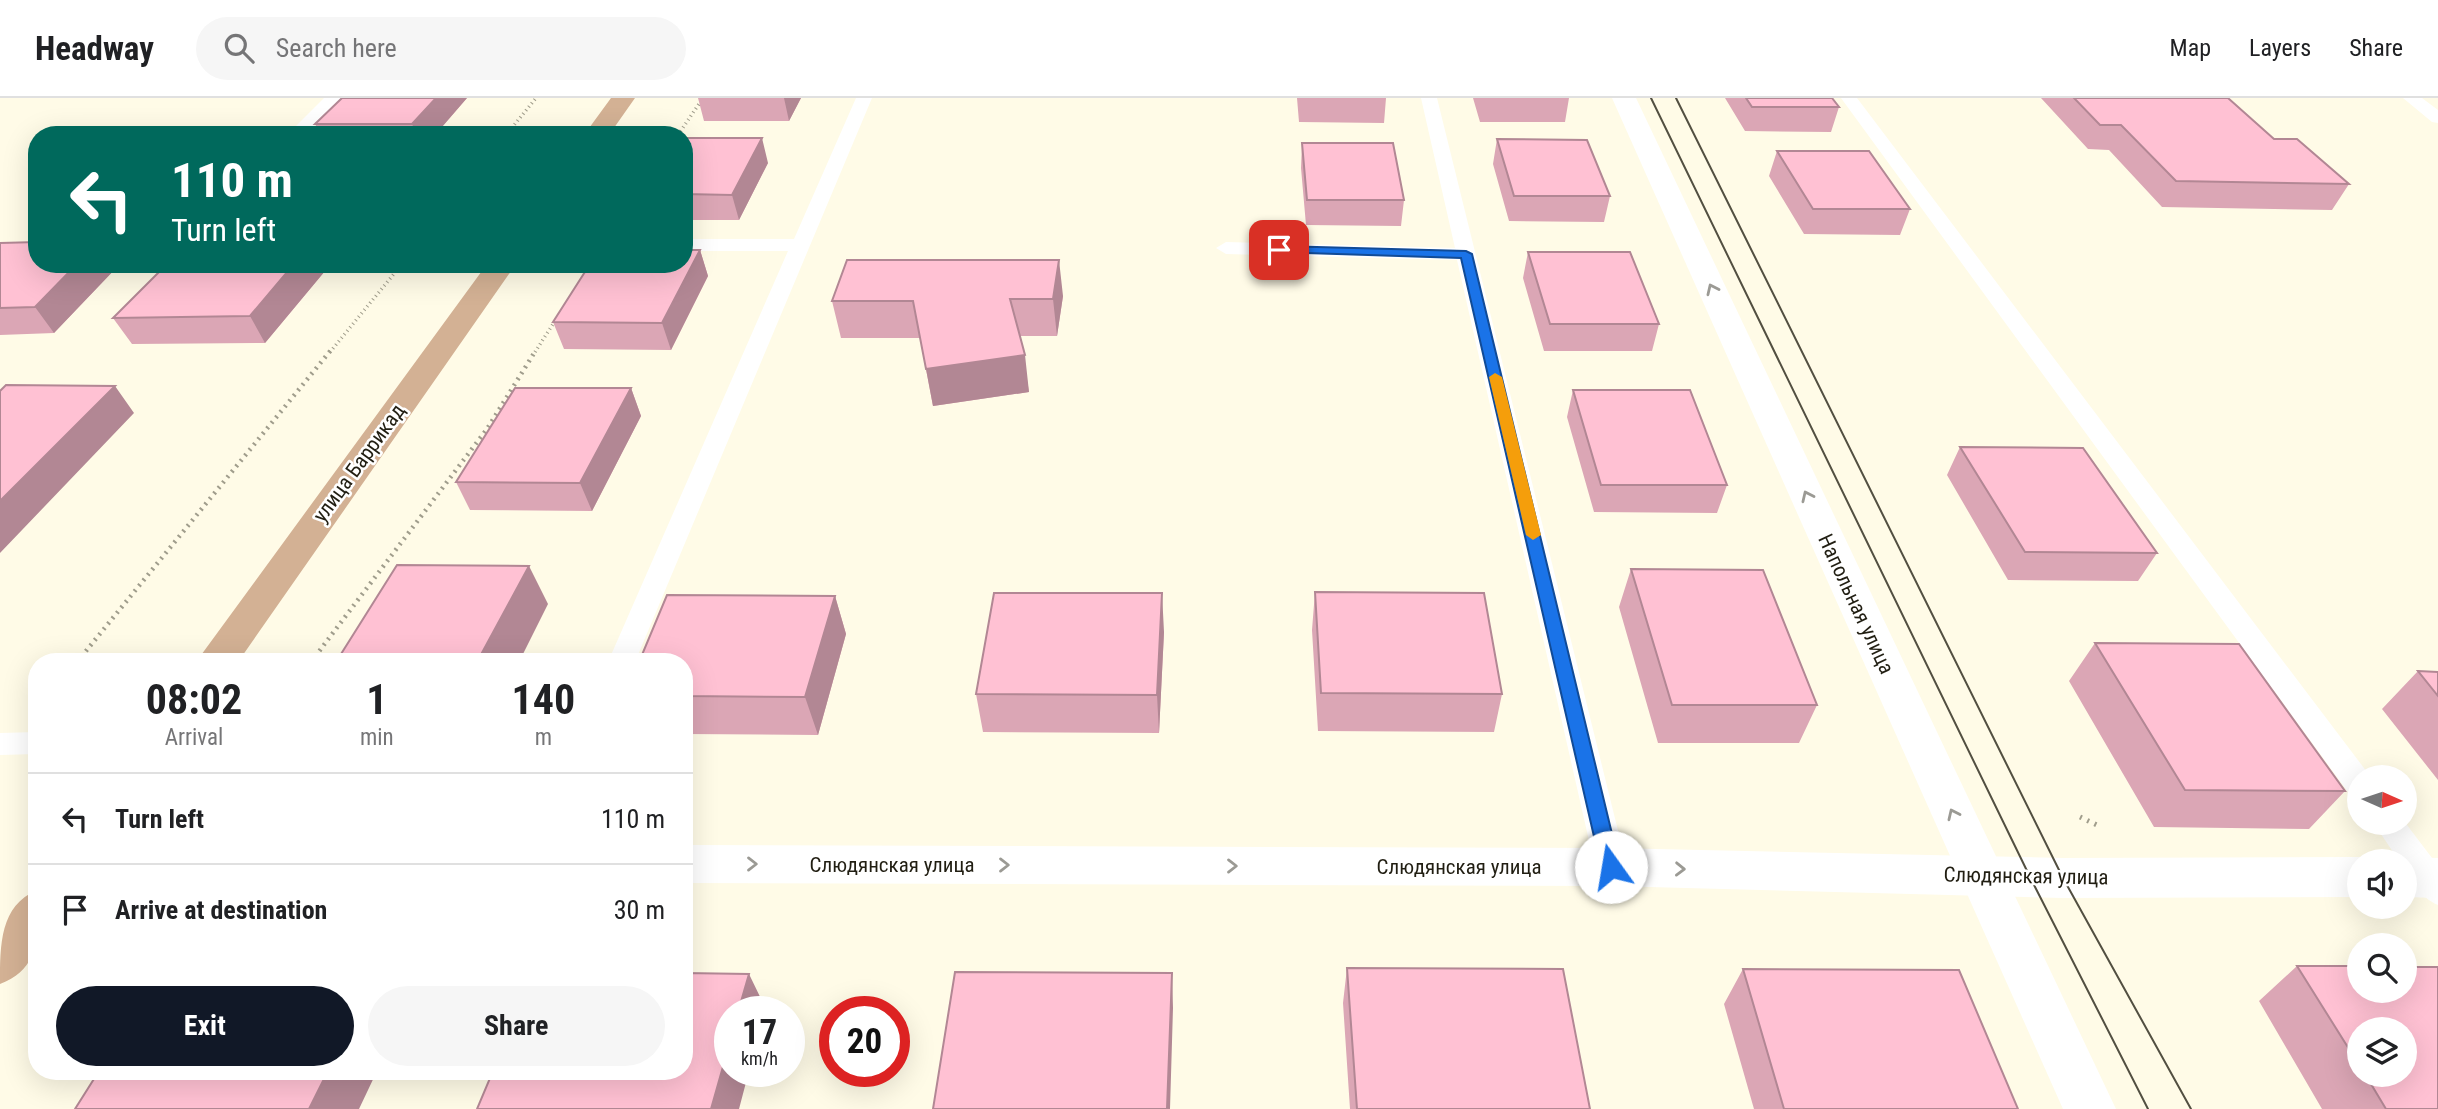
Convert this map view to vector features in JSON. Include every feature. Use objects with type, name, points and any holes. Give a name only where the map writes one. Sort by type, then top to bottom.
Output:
[{"type":"main road","points":[[603,126],[623,98]]},
{"type":"main road","name":"улица Баррикад","points":[[222,653],[496,273]]},
{"type":"main road","points":[[0,962],[28,923]]},
{"type":"street","name":"Напольная улица","points":[[1624,98],[2090,1109]]},
{"type":"street","name":"Слюдянская улица","points":[[693,864],[1611,867],[1981,876],[2347,877]]},
{"type":"lane","points":[[305,126],[333,98]]},
{"type":"lane","points":[[625,653],[864,98]]},
{"type":"lane","points":[[1429,98],[1611,867]]},
{"type":"lane","points":[[1849,98],[2347,768]]},
{"type":"lane","points":[[2411,98],[2438,118]]},
{"type":"lane","points":[[693,245],[801,245]]},
{"type":"lane","points":[[1226,248],[1466,254]]},
{"type":"lane","points":[[0,744],[28,743]]},
{"type":"lane","points":[[2397,835],[2427,881]]},
{"type":"path","points":[[513,126],[536,98]]},
{"type":"path","points":[[684,126],[703,98]]},
{"type":"path","points":[[84,653],[395,273]]},
{"type":"path","points":[[318,653],[487,429],[561,311]]},
{"type":"building","points":[[342,98],[436,98],[412,124],[315,124]]},
{"type":"building","points":[[1746,98],[1832,98],[1839,107],[1752,107]]},
{"type":"building","points":[[2074,98],[2228,98],[2274,139],[2297,139],[2349,184],[2176,181],[2121,125],[2100,125]]},
{"type":"building","points":[[693,138],[762,138],[732,195],[693,194]]},
{"type":"building","points":[[1497,139],[1587,140],[1610,196],[1514,196]]},
{"type":"building","points":[[1302,143],[1393,143],[1404,200],[1307,200]]},
{"type":"building","points":[[1777,151],[1869,151],[1910,209],[1813,209]]},
{"type":"building","points":[[28,242],[28,273],[68,273],[35,307],[0,308],[0,243]]},
{"type":"building","points":[[693,250],[700,250],[693,263]]},
{"type":"building","points":[[1528,252],[1630,252],[1659,324],[1550,324]]},
{"type":"building","points":[[847,260],[1059,260],[1053,299],[1010,299],[1025,355],[926,369],[913,301],[832,301]]},
{"type":"building","points":[[158,273],[286,273],[250,316],[113,318]]},
{"type":"building","points":[[584,273],[688,273],[662,323],[553,322]]},
{"type":"building","points":[[6,385],[115,386],[0,501],[0,391]]},
{"type":"building","points":[[515,388],[631,388],[580,483],[456,482]]},
{"type":"building","points":[[1573,390],[1690,390],[1727,485],[1601,485]]},
{"type":"building","points":[[1960,447],[2083,448],[2157,553],[2025,552]]},
{"type":"building","points":[[397,565],[529,566],[482,653],[342,653]]},
{"type":"building","points":[[1631,569],[1763,570],[1817,705],[1672,705]]},
{"type":"building","points":[[1315,592],[1484,593],[1502,694],[1321,693]]},
{"type":"building","points":[[994,593],[1162,593],[1157,695],[976,694]]},
{"type":"building","points":[[667,595],[835,596],[805,697],[693,696],[693,653],[643,653]]},
{"type":"building","points":[[2095,643],[2239,644],[2345,791],[2185,790]]},
{"type":"building","points":[[2418,671],[2438,672],[2438,696]]},
{"type":"building","points":[[2297,966],[2347,966],[2347,1003],[2417,1003],[2417,967],[2438,967],[2438,1109],[2386,1109],[2373,1087],[2417,1087],[2417,1017],[2347,1017],[2347,1046]]},
{"type":"building","points":[[1347,968],[1563,969],[1590,1109],[1357,1109]]},
{"type":"building","points":[[1743,969],[1959,970],[2018,1109],[1784,1109]]},
{"type":"building","points":[[955,972],[1172,973],[1167,1109],[933,1109]]},
{"type":"building","points":[[693,973],[749,974],[743,996],[714,996],[714,1087],[717,1087],[711,1109],[477,1109],[489,1080],[693,1080]]},
{"type":"building","points":[[93,1080],[324,1080],[309,1109],[75,1109]]},
{"type":"tram line","points":[[1651,98],[2030,877],[2148,1109]]},
{"type":"tram line","points":[[1676,98],[2063,878],[2191,1109]]},
{"type":"slow traffic","points":[[1495,377],[1533,535]]},
{"type":"route","points":[[1279,250],[1466,254],[1611,867]]}]
